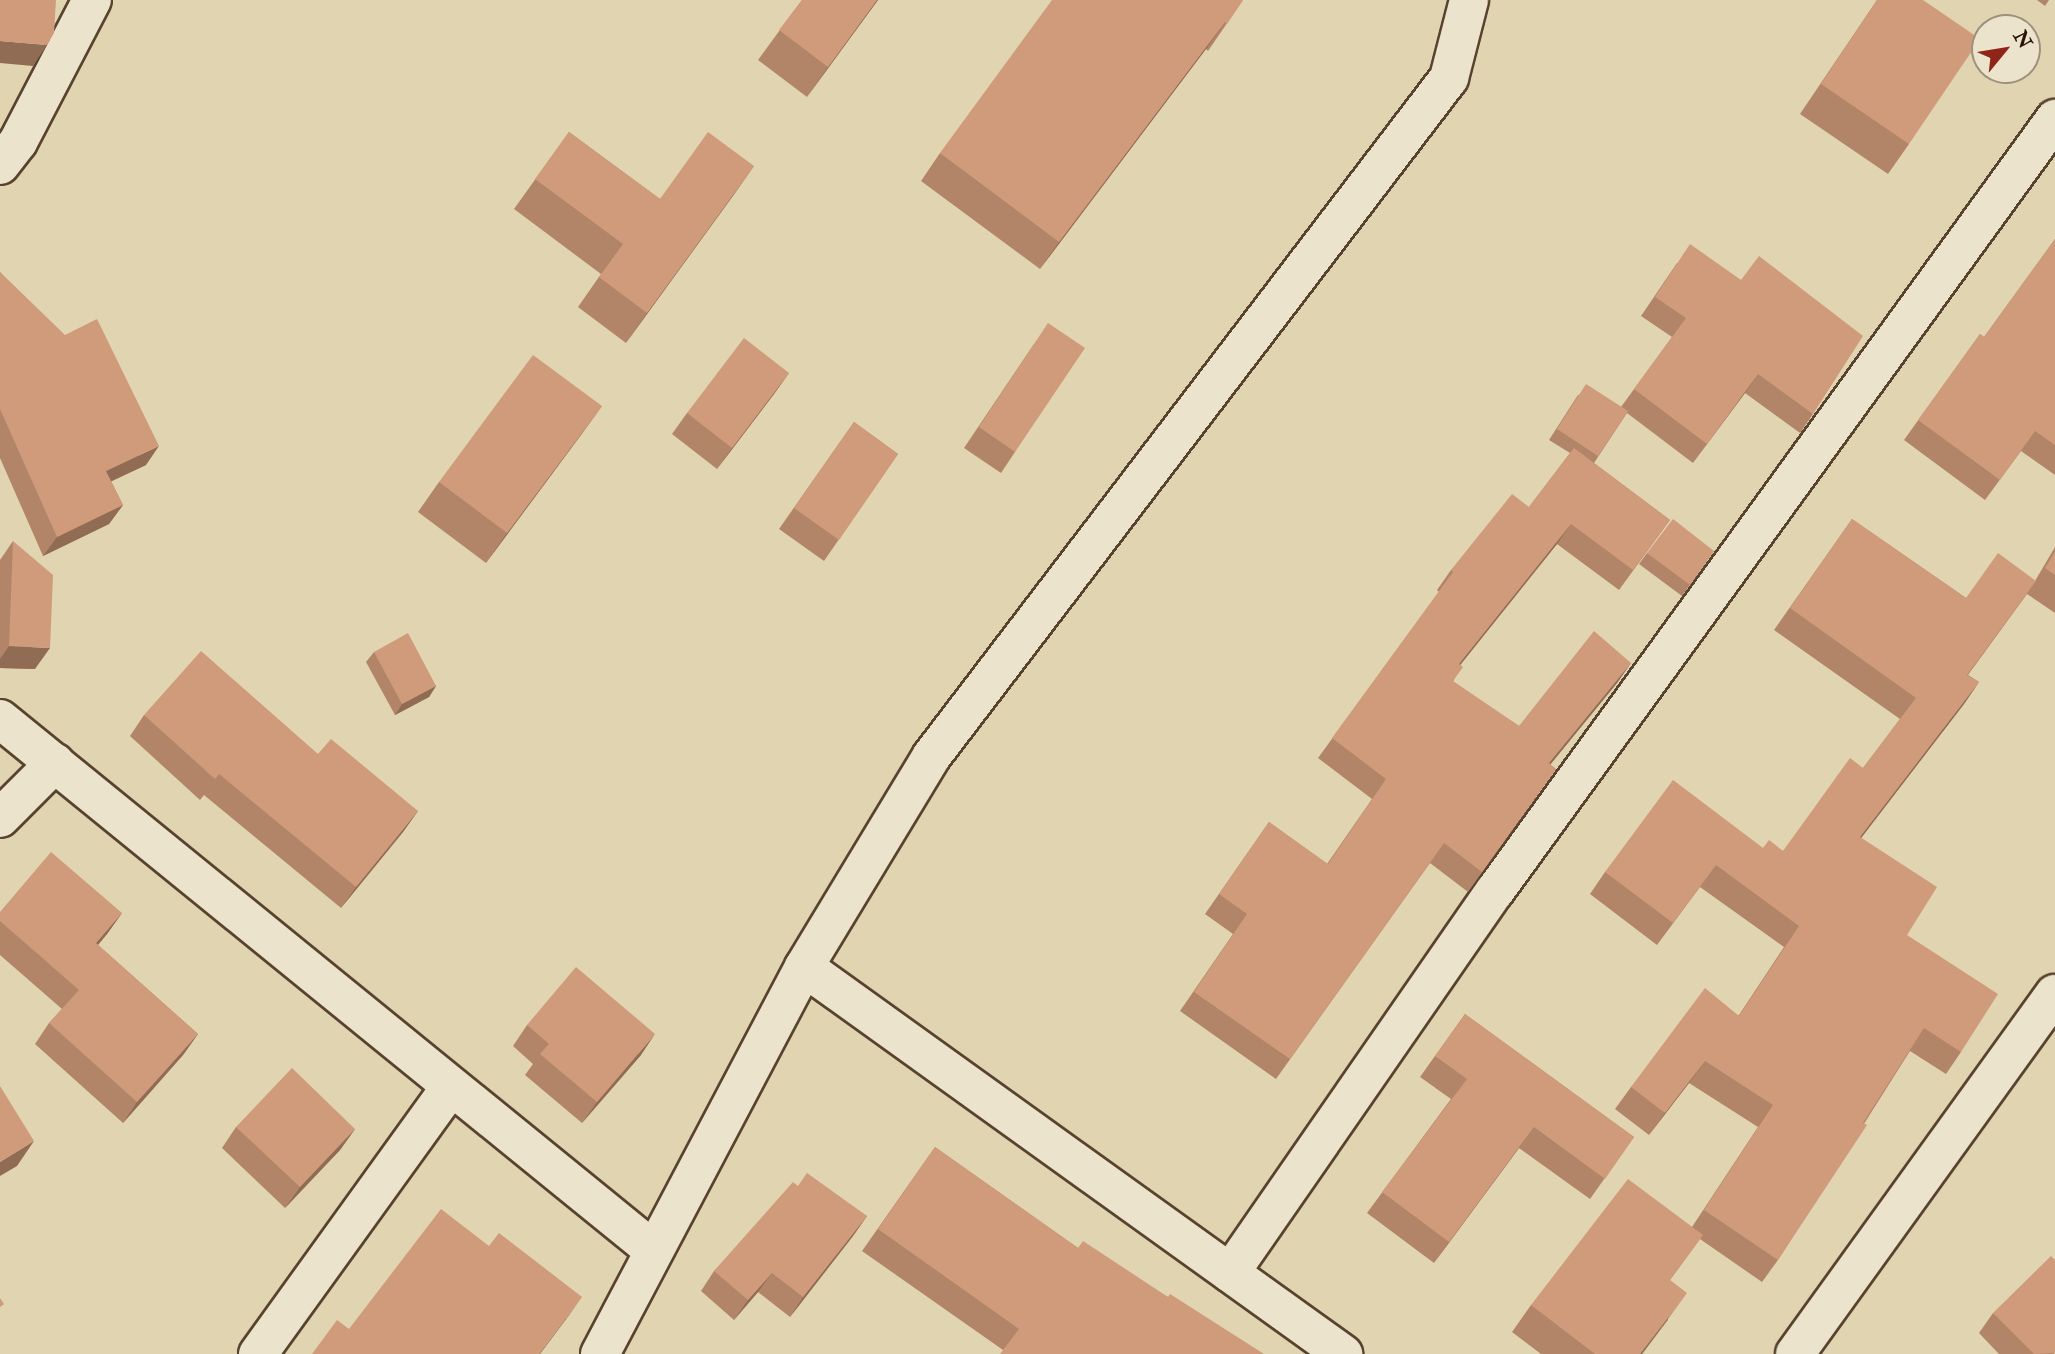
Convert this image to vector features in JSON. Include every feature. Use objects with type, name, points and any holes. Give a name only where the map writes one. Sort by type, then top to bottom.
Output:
[{"type":"street","points":[[0,165],[18,142],[92,0]]},
{"type":"street","points":[[600,1354],[652,1250],[804,967],[931,757],[1449,78],[1469,0]]},
{"type":"street","points":[[1230,1273],[1495,891],[2055,119]]},
{"type":"street","points":[[0,719],[652,1250]]},
{"type":"street","points":[[0,818],[55,763]]},
{"type":"street","points":[[804,967],[1343,1354]]},
{"type":"street","points":[[1796,1354],[2055,995]]},
{"type":"street","points":[[258,1354],[450,1086]]},
{"type":"building","points":[[0,0],[56,0],[54,33],[47,45],[0,41]]},
{"type":"building","points":[[802,0],[877,0],[828,67],[779,30]]},
{"type":"building","points":[[1052,0],[1243,0],[1059,242],[940,153]]},
{"type":"building","points":[[1877,0],[1923,0],[1971,33],[1971,52],[1909,144],[1821,84]]},
{"type":"building","points":[[569,132],[660,199],[708,132],[754,166],[647,313],[599,277],[623,244],[535,179]]},
{"type":"building","points":[[2055,239],[2055,445],[2035,431],[2000,480],[1918,420],[1980,334],[1984,337]]},
{"type":"building","points":[[1690,244],[1741,280],[1759,256],[1863,336],[1813,414],[1758,374],[1707,444],[1634,389],[1686,318],[1655,297]]},
{"type":"building","points":[[0,272],[65,335],[97,319],[159,446],[106,471],[123,505],[57,537],[0,409]]},
{"type":"building","points":[[1048,323],[1085,348],[1015,452],[979,427]]},
{"type":"building","points":[[744,338],[789,373],[732,448],[687,413]]},
{"type":"building","points":[[533,355],[602,406],[507,533],[439,482]]},
{"type":"building","points":[[1586,384],[1628,411],[1598,456],[1557,429]]},
{"type":"building","points":[[854,422],[898,454],[839,540],[794,508]]},
{"type":"building","points":[[1574,448],[1670,520],[1633,570],[1571,524],[1459,664],[1463,667],[1453,681],[1519,726],[1594,631],[1631,663],[1549,763],[1556,769],[1482,872],[1444,843],[1290,1059],[1194,992],[1247,914],[1219,894],[1269,822],[1328,864],[1386,779],[1332,738],[1453,572],[1451,570],[1512,494],[1529,507]]},
{"type":"building","points":[[1673,519],[1714,551],[1690,585],[1647,553]]},
{"type":"building","points":[[1852,519],[1966,598],[1998,553],[2036,581],[1967,675],[1979,682],[1860,837],[1937,887],[1907,935],[1998,994],[1961,1052],[1924,1028],[1863,1123],[1867,1125],[1778,1260],[1704,1210],[1773,1105],[1705,1061],[1665,1113],[1631,1087],[1705,988],[1739,1016],[1799,926],[1716,865],[1673,923],[1605,872],[1673,780],[1763,848],[1769,840],[1783,851],[1850,758],[1863,768],[1916,698],[1790,608]]},
{"type":"building","points":[[13,541],[53,575],[50,648],[9,646]]},
{"type":"building","points":[[2055,552],[2055,575],[2045,568]]},
{"type":"building","points":[[408,633],[436,686],[402,704],[374,652]]},
{"type":"building","points":[[201,651],[318,754],[331,739],[418,811],[356,887],[219,774],[215,779],[144,715]]},
{"type":"building","points":[[51,852],[122,913],[96,943],[198,1034],[137,1102],[49,1023],[79,990],[0,921],[0,912]]},
{"type":"building","points":[[576,967],[655,1034],[597,1102],[540,1054],[549,1044],[527,1025]]},
{"type":"building","points":[[1465,1014],[1634,1137],[1605,1179],[1534,1127],[1449,1242],[1382,1192],[1467,1079],[1435,1056]]},
{"type":"building","points":[[292,1068],[355,1129],[300,1187],[236,1127]]},
{"type":"building","points":[[0,1086],[34,1141],[0,1162]]},
{"type":"building","points":[[935,1147],[1078,1248],[1083,1241],[1168,1297],[1170,1294],[1264,1354],[1000,1354],[1019,1329],[878,1229]]},
{"type":"building","points":[[807,1173],[867,1216],[803,1297],[772,1273],[748,1300],[714,1271],[793,1182],[798,1186]]},
{"type":"building","points":[[1628,1179],[1703,1235],[1670,1280],[1687,1293],[1640,1354],[1595,1354],[1531,1305]]},
{"type":"building","points":[[441,1209],[489,1246],[499,1233],[582,1297],[539,1354],[312,1354],[337,1320],[349,1329]]},
{"type":"building","points":[[2051,1256],[2055,1260],[2055,1353],[2034,1354],[1993,1313]]}]
